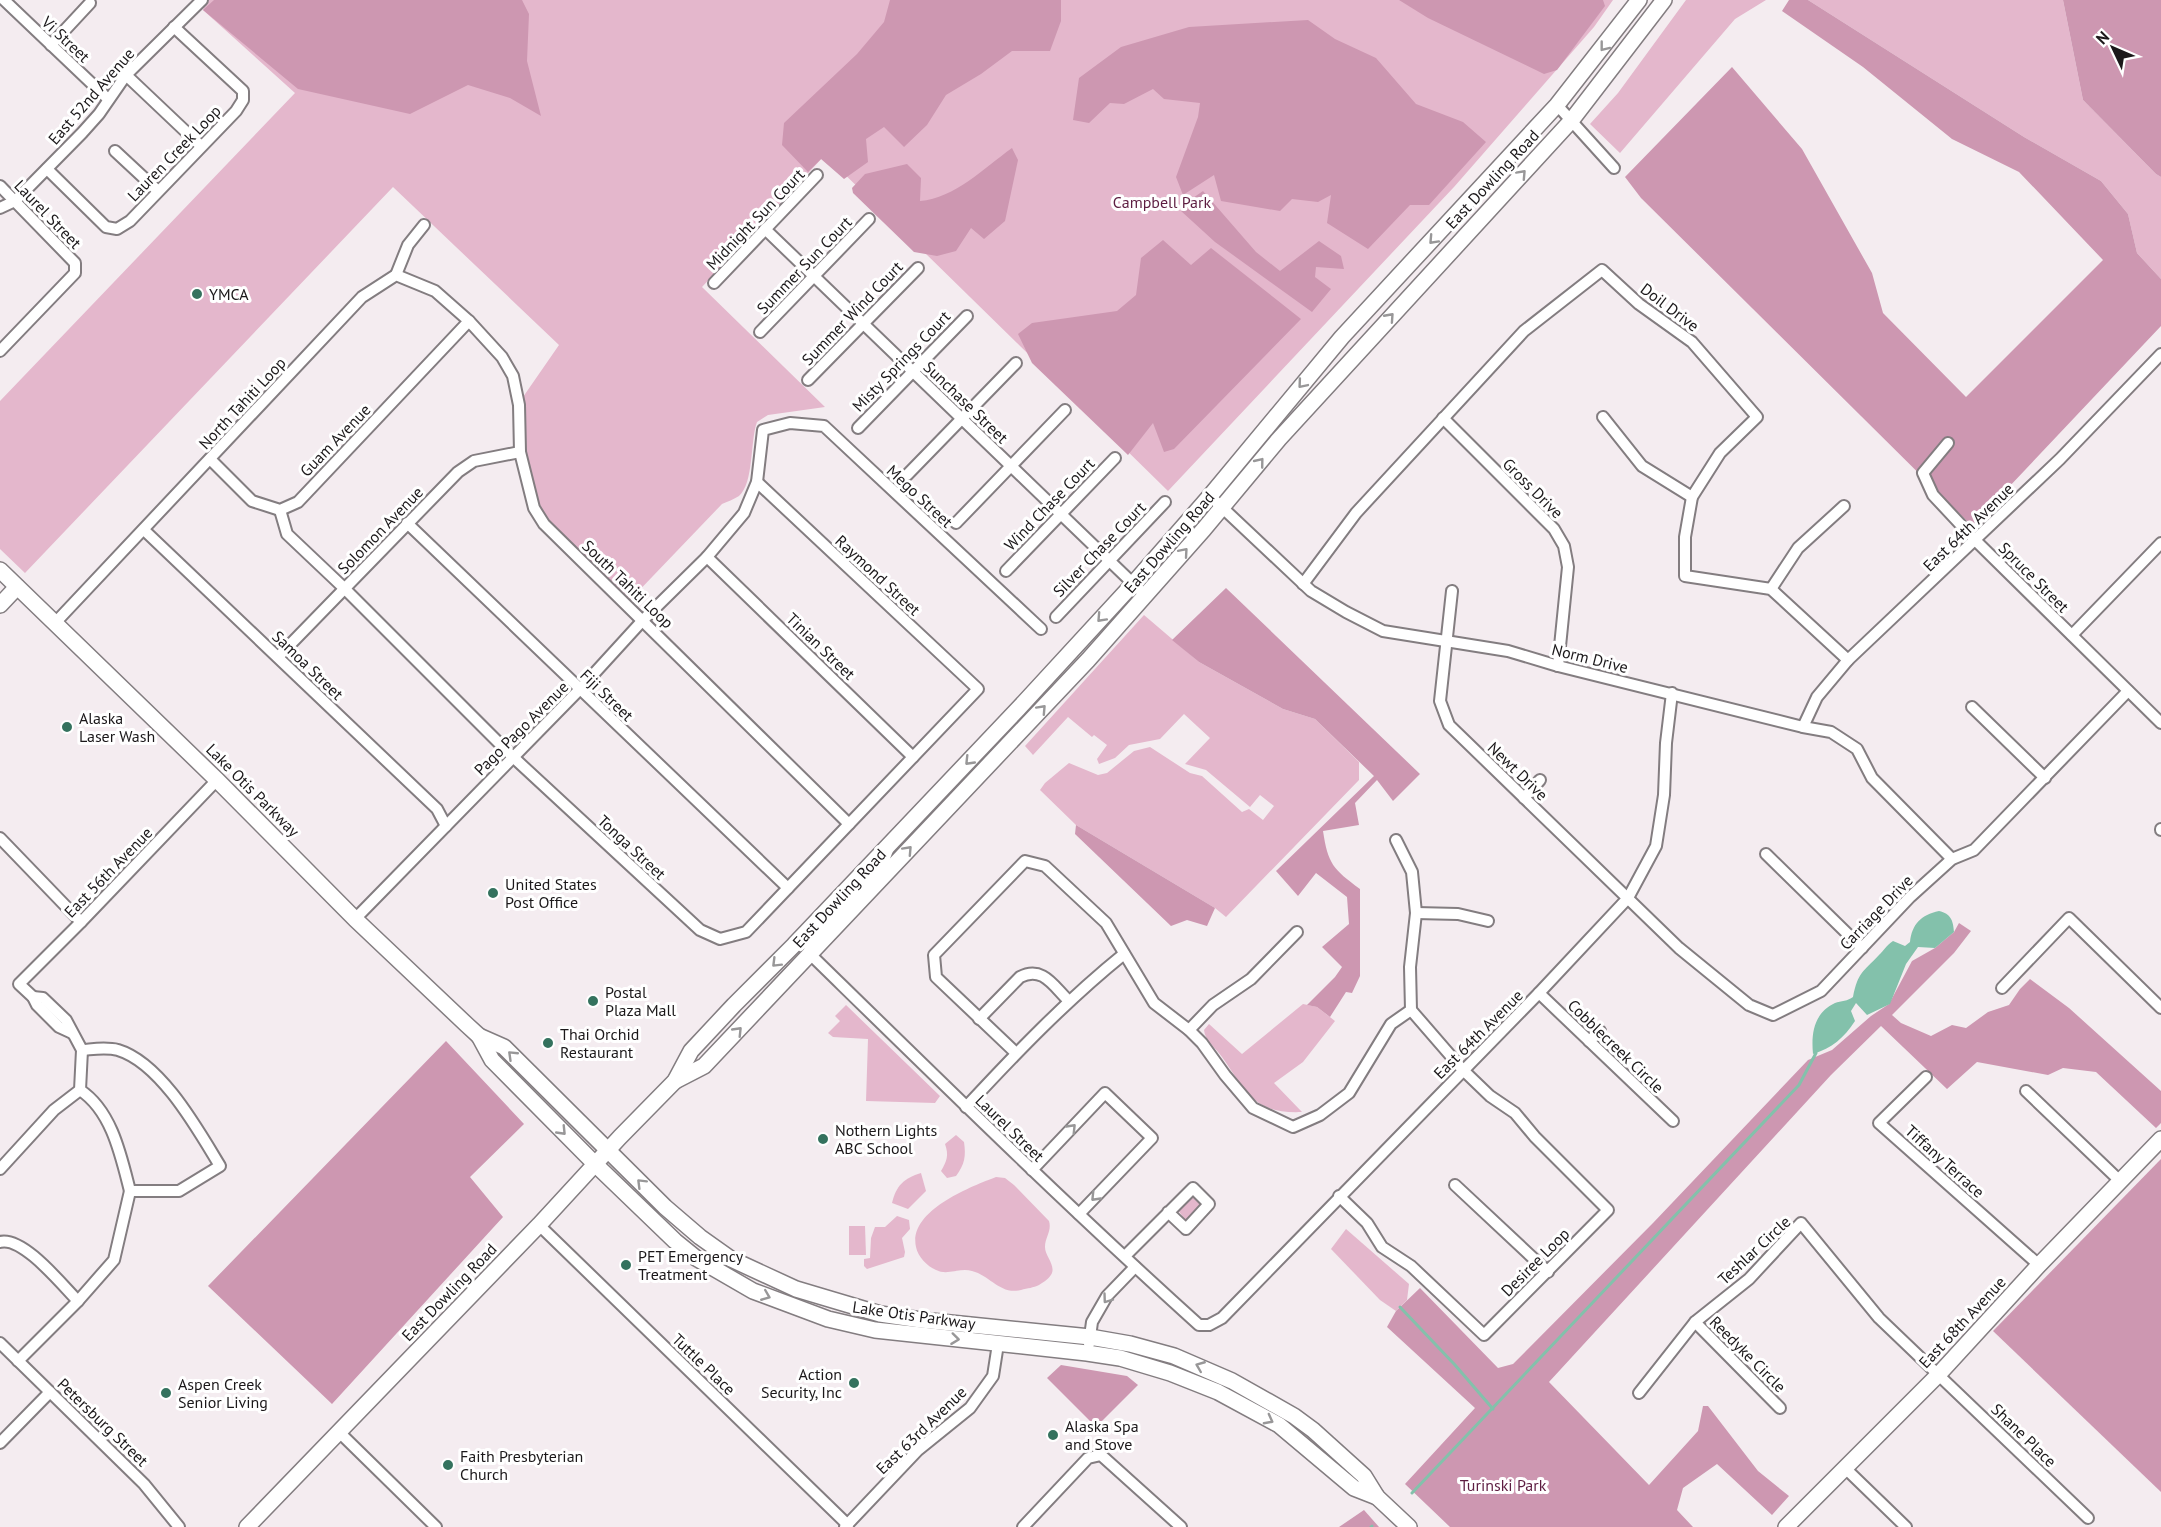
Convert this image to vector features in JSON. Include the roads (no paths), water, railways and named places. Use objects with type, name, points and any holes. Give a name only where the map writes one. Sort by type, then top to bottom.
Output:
[{"type":"main road","name":"East Dowling Road","points":[[675,1082],[691,1051],[1133,584],[1210,496],[1342,337],[1557,105],[1639,0]]},
{"type":"main road","name":"East Dowling Road","points":[[247,1527],[675,1082],[704,1066],[1080,668],[1146,596],[1279,439],[1571,121],[1664,0]]},
{"type":"main road","name":"Lake Otis Parkway","points":[[0,570],[217,780],[354,918],[479,1036],[492,1060],[643,1212],[696,1258],[753,1291],[828,1319],[875,1330],[1120,1358],[1183,1377],[1218,1392],[1279,1425],[1354,1488],[1377,1497]]},
{"type":"main road","points":[[0,605],[17,587]]},
{"type":"main road","name":"Lake Otis Parkway","points":[[479,1036],[504,1047],[664,1207],[731,1259],[787,1286],[880,1314],[1090,1337],[1165,1354],[1210,1371],[1294,1416],[1345,1457],[1364,1476],[1377,1497],[1409,1527]]},
{"type":"main road","name":"East 68th Avenue","points":[[1786,1527],[1939,1374],[2039,1265],[2161,1138]]},
{"type":"main road","points":[[998,1344],[1001,1340],[1012,1336],[1038,1332]]},
{"type":"main road","points":[[1296,1438],[1311,1437],[1336,1457],[1345,1457]]},
{"type":"street","name":"Vi Street","points":[[4,0],[108,99]]},
{"type":"street","name":"East 52nd Avenue","points":[[0,208],[15,201],[47,169],[99,114],[126,75],[202,0]]},
{"type":"street","points":[[51,45],[90,3]]},
{"type":"street","name":"Lauren Creek Loop","points":[[47,169],[106,227],[117,229],[130,220],[236,111],[243,100],[243,91],[174,27]]},
{"type":"street","points":[[126,75],[201,146]]},
{"type":"street","points":[[1557,105],[1614,168]]},
{"type":"street","points":[[116,151],[158,191]]},
{"type":"street","name":"Midnight Sun Court","points":[[714,283],[817,175]]},
{"type":"street","name":"Laurel Street","points":[[0,186],[75,263],[75,273],[0,351]]},
{"type":"street","name":"Summer Sun Court","points":[[760,332],[869,219]]},
{"type":"street","points":[[424,225],[408,245],[396,275],[435,291],[469,321]]},
{"type":"street","name":"Sunchase Street","points":[[765,229],[1146,596]]},
{"type":"street","name":"Summer Wind Court","points":[[808,380],[918,268]]},
{"type":"street","name":"Doil Drive","points":[[1303,584],[1356,513],[1524,331],[1602,270],[1639,304],[1692,342],[1757,417],[1720,453],[1692,497],[1685,537],[1685,576],[1771,589]]},
{"type":"street","name":"North Tahiti Loop","points":[[55,623],[363,297],[396,275]]},
{"type":"street","name":"Misty Springs Court","points":[[858,428],[967,316]]},
{"type":"street","name":"South Tahiti Loop","points":[[469,321],[502,357],[513,376],[519,405],[520,452],[534,508],[544,524],[849,824]]},
{"type":"street","name":"Guam Avenue","points":[[280,510],[297,502],[469,321]]},
{"type":"street","name":"East 64th Avenue","points":[[1803,727],[1817,697],[1848,660],[2060,459],[2161,354]]},
{"type":"street","points":[[907,475],[1016,363]]},
{"type":"street","points":[[956,523],[1065,410]]},
{"type":"street","points":[[1603,417],[1642,466],[1692,497]]},
{"type":"street","name":"Gross Drive","points":[[1443,418],[1554,529],[1564,546],[1568,567],[1558,666]]},
{"type":"street","name":"Mego Street","points":[[763,430],[790,423],[824,426],[1041,629]]},
{"type":"street","name":"Pago Pago Avenue","points":[[354,918],[580,689],[643,620],[707,557],[744,513],[757,482],[763,430]]},
{"type":"street","name":"Spruce Street","points":[[1947,443],[1923,473],[1933,495],[1976,541],[2161,723]]},
{"type":"street","name":"Solomon Avenue","points":[[278,657],[458,472],[474,461],[520,452]]},
{"type":"street","name":"Wind Chase Court","points":[[1005,571],[1115,458]]},
{"type":"street","points":[[210,459],[252,501],[280,510]]},
{"type":"street","name":"Raymond Street","points":[[757,482],[978,689]]},
{"type":"street","name":"Norm Drive","points":[[1210,496],[1303,584],[1335,606],[1383,631],[1508,651],[1558,666],[1831,732],[1857,749],[1872,778],[1952,859]]},
{"type":"street","name":"Silver Chase Court","points":[[1056,617],[1165,502]]},
{"type":"street","points":[[1844,506],[1798,548],[1771,589],[1848,660]]},
{"type":"street","name":"Tonga Street","points":[[280,510],[287,534],[513,757],[700,930],[720,939],[746,932],[978,689]]},
{"type":"street","name":"Fiji Street","points":[[407,523],[788,888]]},
{"type":"street","name":"Samoa Street","points":[[144,530],[437,809],[446,826]]},
{"type":"street","points":[[2072,635],[2161,543]]},
{"type":"street","name":"Tinian Street","points":[[707,557],[913,757]]},
{"type":"street","name":"Newt Drive","points":[[1452,591],[1440,701],[1449,725],[1628,898]]},
{"type":"street","name":"Carriage Drive","points":[[1628,898],[1679,948],[1725,986],[1749,1005],[1773,1016],[1821,991],[1910,897],[1952,859],[1974,850],[2128,691]]},
{"type":"street","name":"East 64th Avenue","points":[[1193,1320],[1199,1325],[1209,1325],[1222,1318],[1539,993],[1628,898],[1656,846],[1664,795],[1666,743],[1672,693]]},
{"type":"street","points":[[1972,707],[2045,778]]},
{"type":"street","name":"East 56th Avenue","points":[[82,1050],[72,1033],[59,1027],[19,984],[217,780]]},
{"type":"street","points":[[1524,798],[1540,780]]},
{"type":"street","points":[[0,838],[81,922]]},
{"type":"street","points":[[1396,840],[1412,872],[1416,913],[1410,967],[1411,1010],[1463,1070]]},
{"type":"street","points":[[810,954],[809,946],[813,934],[883,863],[891,842]]},
{"type":"street","points":[[1766,854],[1862,948]]},
{"type":"street","points":[[1016,1053],[936,977],[934,955],[1025,861],[1045,866],[1107,923],[1154,1003],[1202,1043],[1225,1076],[1253,1108],[1293,1126],[1320,1114],[1349,1092],[1391,1024],[1411,1010]]},
{"type":"street","points":[[1416,913],[1458,914],[1488,921]]},
{"type":"street","points":[[2002,988],[2069,918],[2161,1008]]},
{"type":"street","points":[[1189,1030],[1213,1005],[1251,979],[1297,932]]},
{"type":"street","name":"Laurel Street","points":[[810,954],[966,1107],[1193,1320]]},
{"type":"street","points":[[966,1107],[1069,1001],[1124,954]]},
{"type":"street","points":[[979,1018],[1020,977],[1029,973],[1041,974],[1069,1001]]},
{"type":"street","name":"Cobblecreek Circle","points":[[1539,993],[1673,1121]]},
{"type":"street","points":[[1589,1041],[1600,1030]]},
{"type":"street","points":[[0,1169],[54,1110],[80,1090],[82,1050],[107,1048],[128,1054],[141,1062],[179,1100],[220,1166],[179,1191],[130,1191]]},
{"type":"street","name":"Desiree Loop","points":[[1339,1196],[1367,1223],[1383,1247],[1411,1266],[1484,1335],[1548,1272],[1608,1210],[1534,1137],[1515,1113],[1490,1096],[1463,1070]]},
{"type":"street","name":"Tiffany Terrace","points":[[1926,1077],[1879,1123],[2039,1265]]},
{"type":"street","points":[[18,1361],[78,1301],[114,1260],[130,1191],[117,1143],[101,1113],[80,1090]]},
{"type":"street","points":[[2026,1091],[2119,1180]]},
{"type":"street","points":[[1032,1170],[1106,1093],[1152,1138],[1079,1214]]},
{"type":"street","points":[[1293,1126],[1294,1138]]},
{"type":"street","points":[[1455,1185],[1548,1272]]},
{"type":"street","points":[[1125,1256],[1168,1212]]},
{"type":"street","name":"Teshlar Circle","points":[[1639,1393],[1695,1322],[1749,1279],[1801,1223],[1879,1317],[1939,1374]]},
{"type":"street","name":"Tuttle Place","points":[[539,1225],[846,1526]]},
{"type":"street","points":[[0,1242],[5,1241],[27,1250],[78,1301]]},
{"type":"street","points":[[1087,1353],[1092,1322],[1107,1296],[1135,1267]]},
{"type":"street","name":"Reedyke Circle","points":[[1695,1322],[1780,1408]]},
{"type":"street","name":"Petersburg Street","points":[[0,1343],[144,1484],[179,1527]]},
{"type":"street","name":"East 63rd Avenue","points":[[846,1526],[918,1450],[970,1408],[993,1376],[998,1344]]},
{"type":"street","name":"Shane Place","points":[[1939,1374],[2088,1518]]},
{"type":"street","points":[[0,1443],[50,1392]]},
{"type":"street","points":[[339,1431],[436,1527]]},
{"type":"street","points":[[1023,1527],[1088,1458],[1101,1455],[1180,1527]]},
{"type":"street","points":[[1844,1467],[1906,1527]]},
{"type":"waterway","points":[[1412,1493],[1799,1085],[1816,1053]]},
{"type":"waterway","points":[[1400,1307],[1493,1409]]},
{"type":"place","name":"YMCA","points":[[197,294]]},
{"type":"place","name":"Alaska Laser Wash","points":[[67,727]]},
{"type":"place","name":"United States Post Office","points":[[493,893]]},
{"type":"place","name":"Postal Plaza Mall","points":[[593,1001]]},
{"type":"place","name":"Thai Orchid Restaurant","points":[[548,1043]]},
{"type":"place","name":"Nothern Lights ABC School","points":[[823,1139]]},
{"type":"place","name":"PET Emergency Treatment","points":[[626,1265]]},
{"type":"place","name":"Action Security, Inc","points":[[854,1383]]},
{"type":"place","name":"Aspen Creek Senior Living","points":[[166,1393]]},
{"type":"place","name":"Alaska Spa and Stove","points":[[1053,1435]]},
{"type":"place","name":"Faith Presbyterian Church","points":[[448,1465]]},
{"type":"park label","name":"Campbell Park","points":[[1162,202]]},
{"type":"park label","name":"Turinski Park","points":[[1503,1485]]}]
